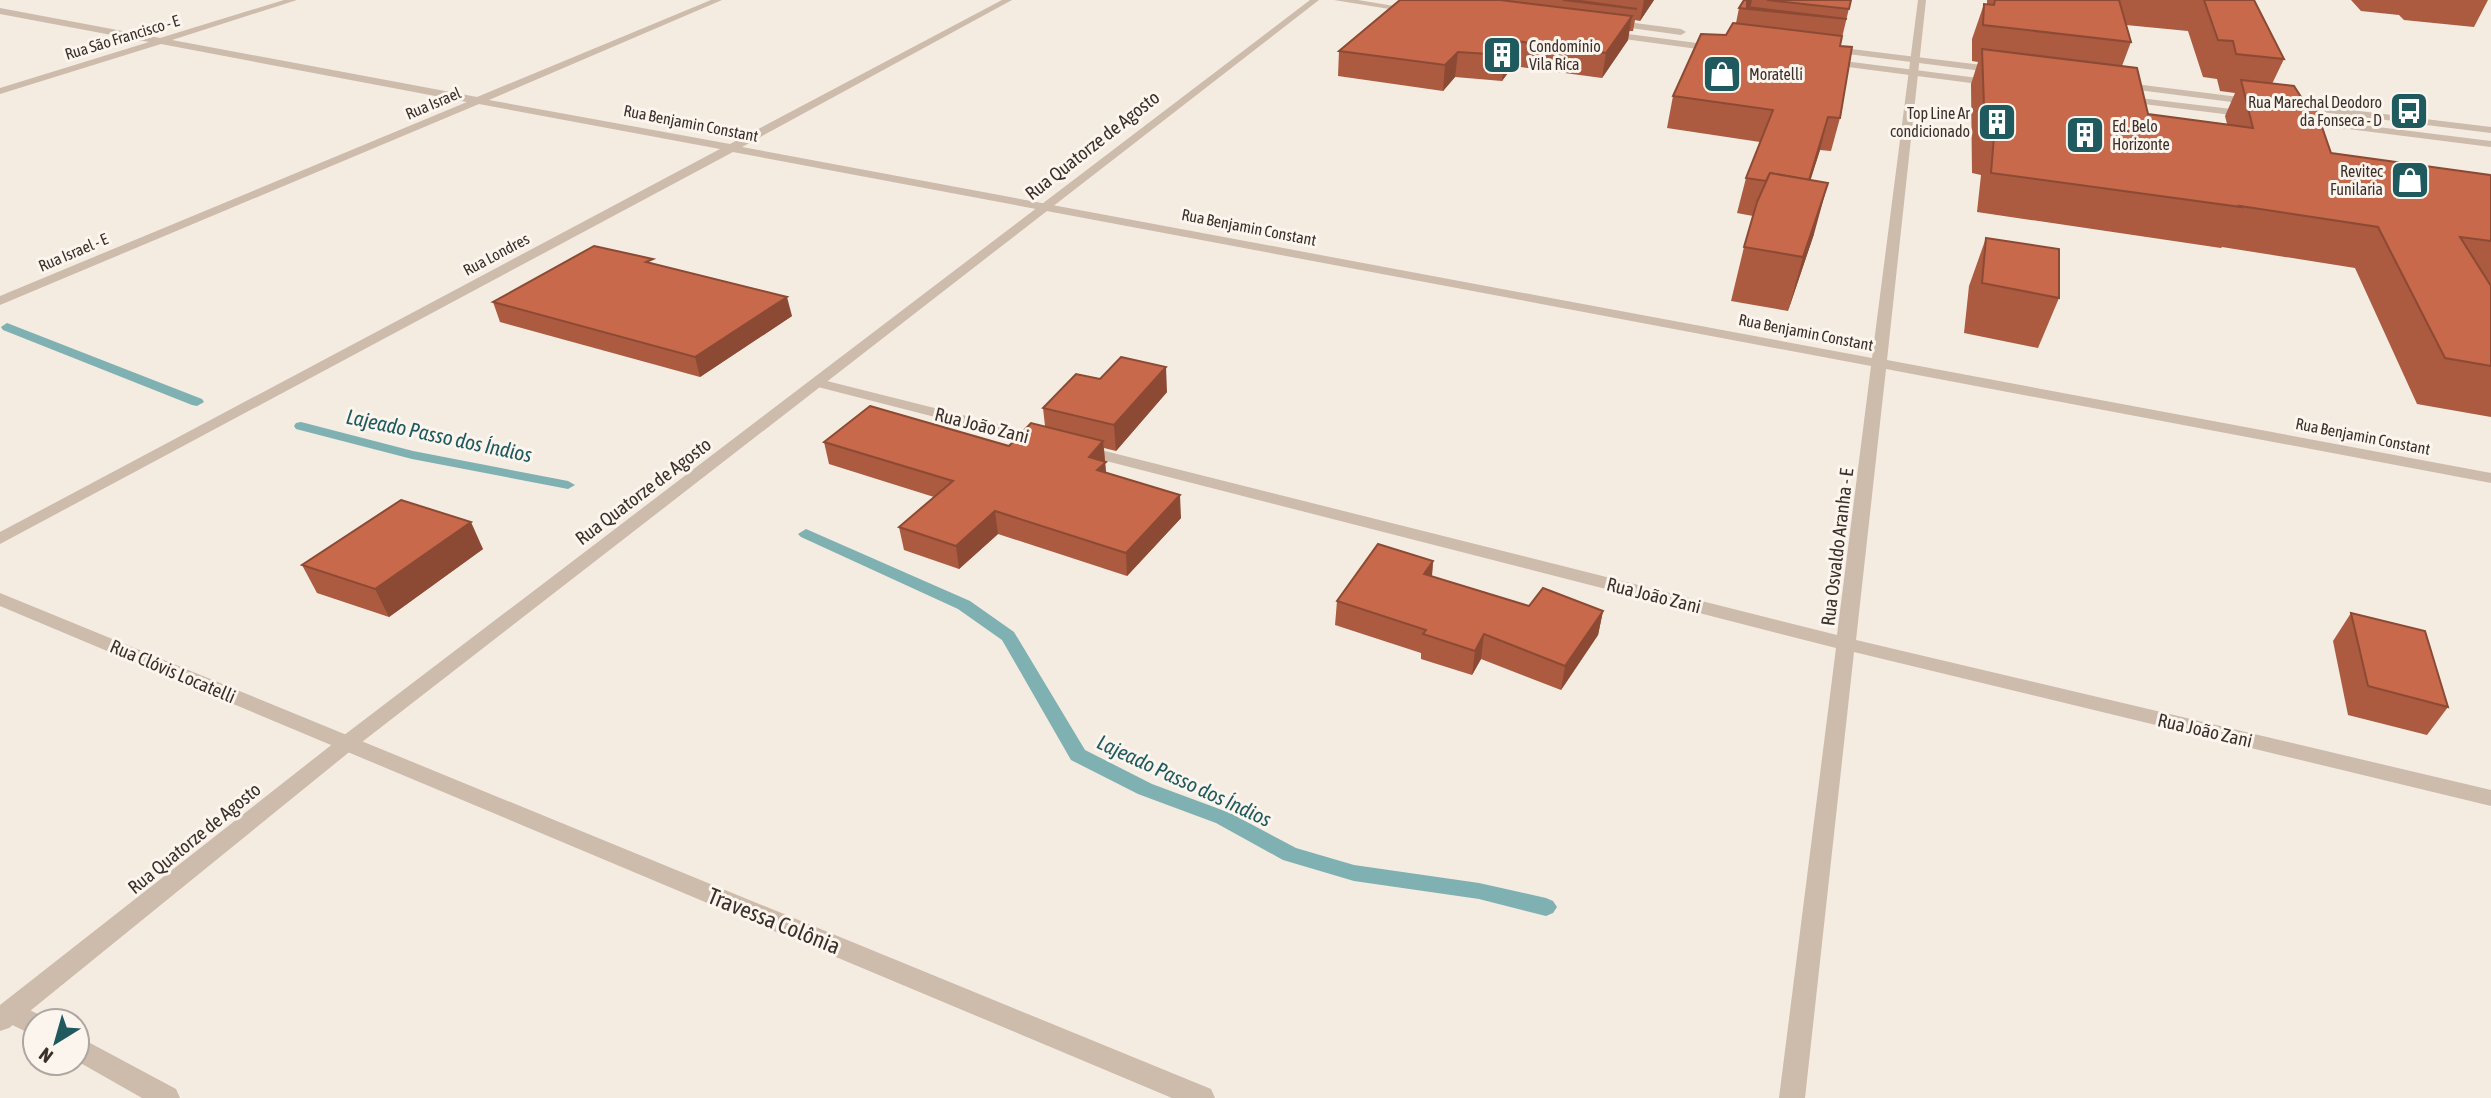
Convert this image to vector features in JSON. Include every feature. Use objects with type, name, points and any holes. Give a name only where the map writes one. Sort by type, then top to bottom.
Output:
[{"type":"street","name":"Rua São Francisco - E","points":[[0,91],[293,0]]},
{"type":"street","name":"Rua Israel","points":[[160,234],[718,0]]},
{"type":"street","name":"Rua Londres","points":[[0,539],[1008,0]]},
{"type":"street","name":"Rua Quatorze de Agosto","points":[[5,1016],[346,744],[1315,0]]},
{"type":"street","points":[[1339,0],[1430,12]]},
{"type":"street","name":"Rua Osvaldo Aranha - E","points":[[1792,1098],[1922,0]]},
{"type":"street","name":"Rua Benjamin Constant","points":[[0,10],[2491,478]]},
{"type":"street","points":[[1605,22],[1697,34]]},
{"type":"street","points":[[1598,34],[1732,50]]},
{"type":"street","points":[[1816,48],[2001,84]]},
{"type":"street","points":[[1818,61],[2012,72]]},
{"type":"street","points":[[2107,83],[2263,107],[2112,97]]},
{"type":"street","points":[[2284,105],[2491,130]]},
{"type":"street","points":[[2291,119],[2491,144]]},
{"type":"street","name":"Rua Israel - E","points":[[0,301],[160,234]]},
{"type":"street","name":"Rua João Zani","points":[[819,383],[1846,644],[2491,798]]},
{"type":"street","name":"Rua Clóvis Locatelli","points":[[0,599],[346,744]]},
{"type":"street","name":"Travessa Colônia","points":[[346,744],[1202,1098]]},
{"type":"street","points":[[91,1056],[167,1098]]},
{"type":"building","points":[[1400,0],[1500,0],[1632,16],[1606,53],[1516,41],[1505,55],[1458,52],[1445,65],[1339,51]]},
{"type":"building","points":[[1563,0],[1580,0],[1637,9]]},
{"type":"building","points":[[1744,0],[1747,0],[1747,7],[1847,19],[1739,8]]},
{"type":"building","points":[[1767,0],[1851,0],[1849,9]]},
{"type":"building","points":[[1995,0],[2119,0],[2131,42],[1983,25],[1984,4],[1994,5]]},
{"type":"building","points":[[2204,0],[2254,0],[2284,59],[2236,54],[2233,41],[2218,40]]},
{"type":"building","points":[[1733,23],[1842,36],[1840,46],[1852,47],[1840,118],[1828,117],[1809,180],[1770,173],[1766,181],[1746,178],[1773,110],[1673,96],[1701,34],[1726,35]]},
{"type":"building","points":[[1982,49],[2137,68],[2148,114],[2253,128],[2241,80],[2294,86],[2303,100],[2313,101],[2331,153],[2490,175],[2491,241],[2460,237],[2491,286],[2491,366],[2445,358],[2378,227],[1991,173],[1994,136],[1985,135]]},
{"type":"building","points":[[1770,173],[1828,183],[1803,257],[1744,247],[1757,202]]},
{"type":"building","points":[[1986,238],[2059,249],[2059,298],[1982,283]]},
{"type":"building","points":[[594,246],[653,259],[646,262],[787,297],[695,357],[493,302]]},
{"type":"building","points":[[1121,357],[1166,367],[1114,425],[1043,408],[1076,374],[1100,379]]},
{"type":"building","points":[[870,406],[1009,446],[1031,423],[1103,441],[1089,457],[1106,462],[1097,470],[1180,495],[1126,553],[995,511],[956,546],[899,527],[953,481],[824,442]]},
{"type":"building","points":[[401,500],[471,522],[375,589],[302,565]]},
{"type":"building","points":[[1378,544],[1433,561],[1424,574],[1529,606],[1543,588],[1603,611],[1565,666],[1484,634],[1475,651],[1423,634],[1426,630],[1337,601]]},
{"type":"building","points":[[2351,613],[2425,631],[2448,707],[2368,686]]},
{"type":"waterway","name":"Lajeado Passo dos Índios","points":[[7,327],[197,402]]},
{"type":"waterway","name":"Lajeado Passo dos Índios","points":[[301,426],[412,455],[568,485]]},
{"type":"waterway","name":"Lajeado Passo dos Índios","points":[[806,534],[964,605],[1008,636],[1078,755],[1145,789],[1223,818],[1290,854],[1354,873],[1479,891],[1546,907]]},
{"type":"place","name":"Condomínio Vila Rica","points":[[1502,55]]},
{"type":"place","name":"Moratelli","points":[[1722,74]]},
{"type":"place","name":"Rua Marechal Deodoro da Fonseca - D","points":[[2409,111]]},
{"type":"place","name":"Top Line Ar condicionado","points":[[1997,122]]},
{"type":"place","name":"Ed. Belo Horizonte","points":[[2085,135]]},
{"type":"place","name":"Revitec Funilaria","points":[[2410,180]]}]
